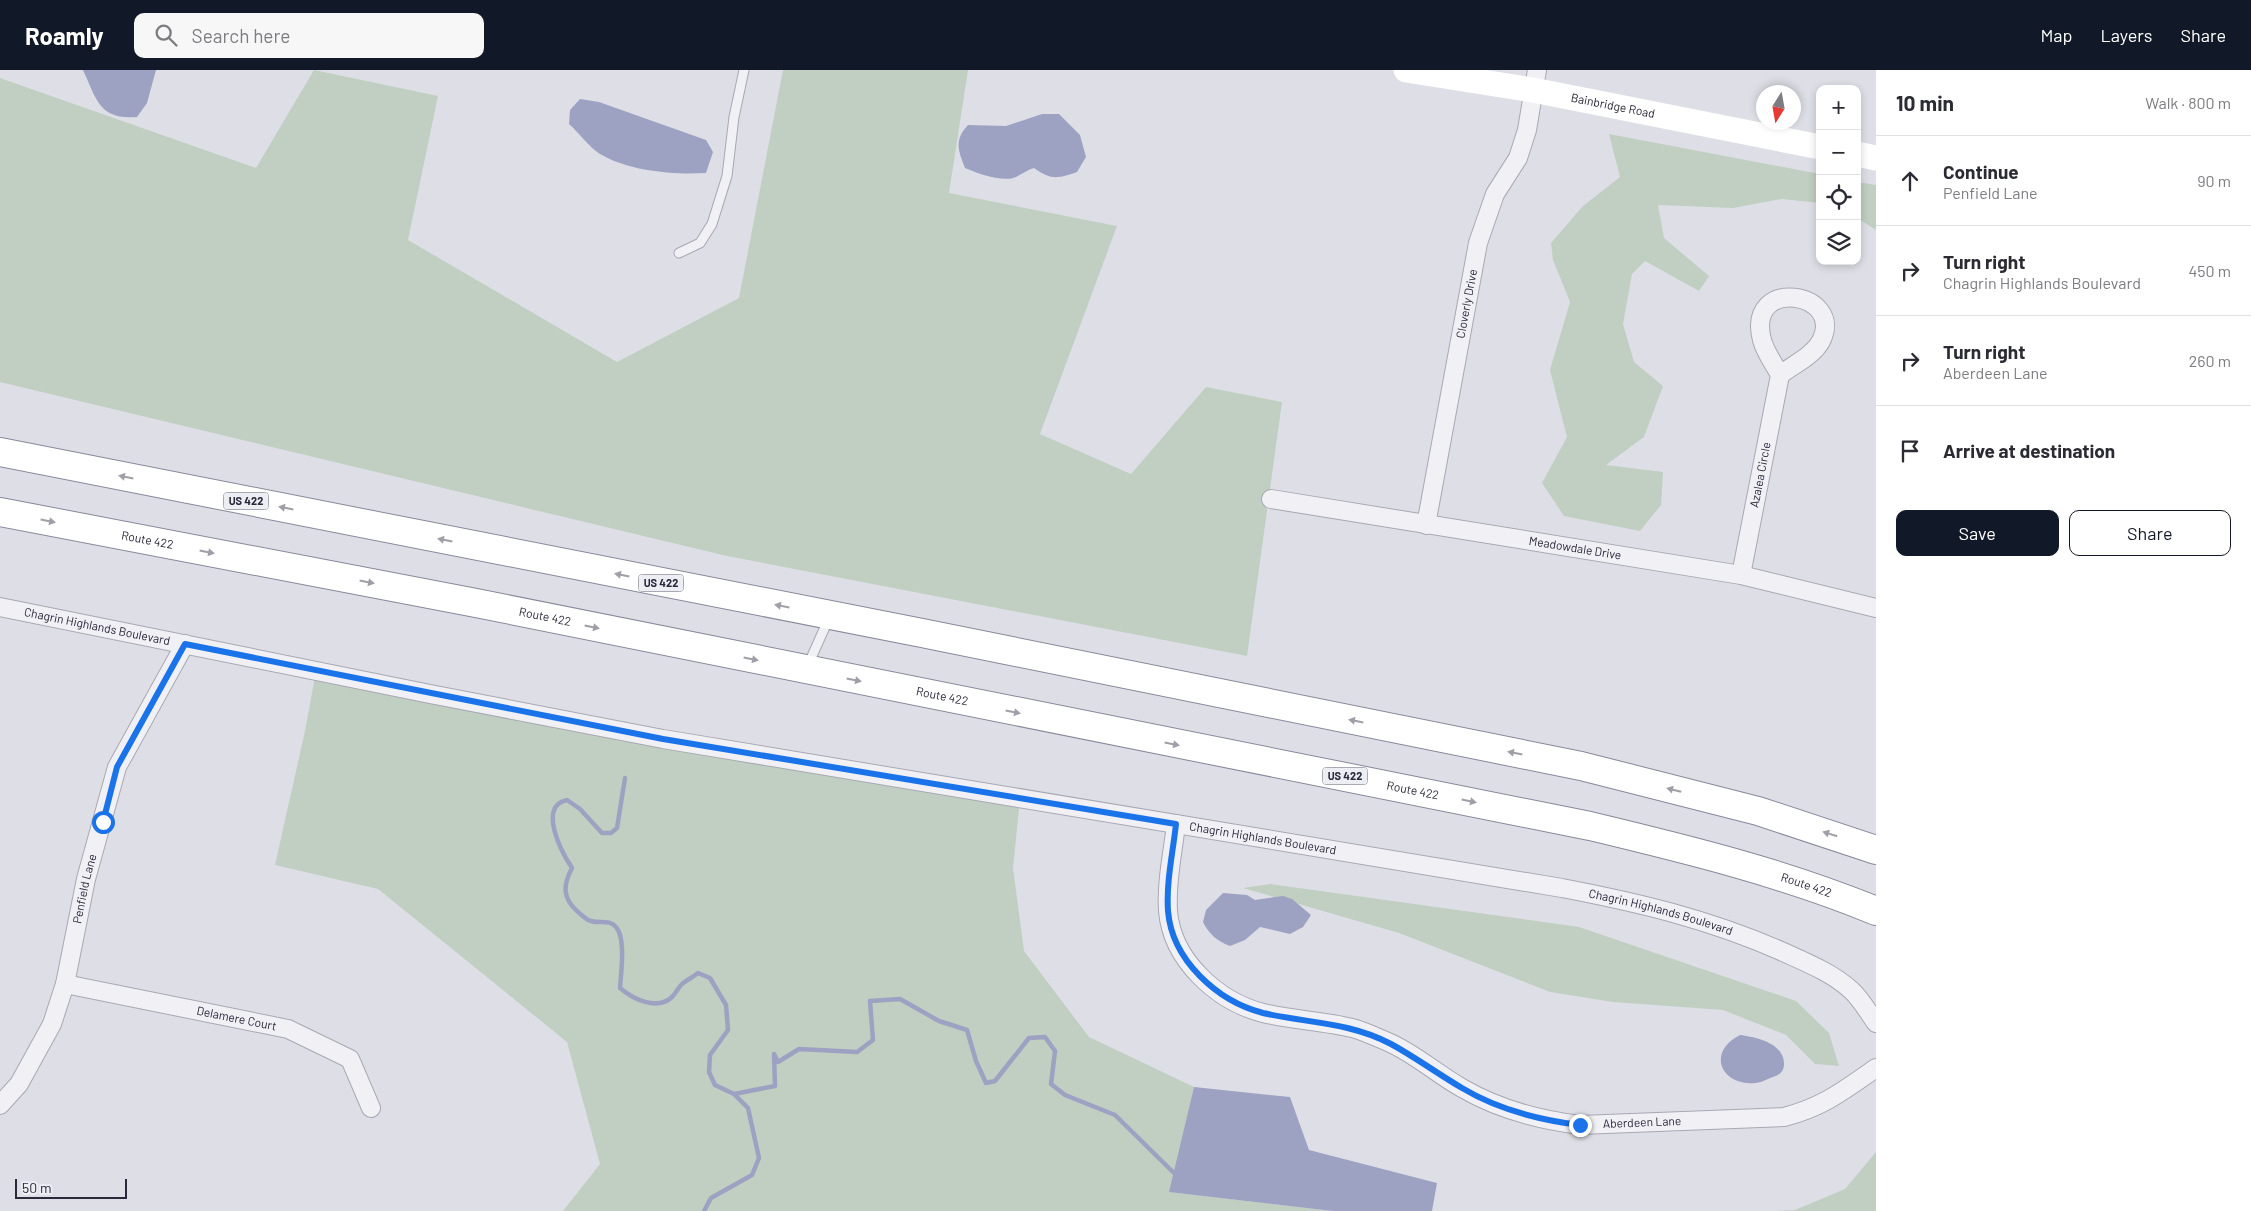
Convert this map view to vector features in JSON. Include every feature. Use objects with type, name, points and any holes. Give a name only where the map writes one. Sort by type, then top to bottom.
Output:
[{"type":"highway","name":"US 422","points":[[0,452],[1580,766],[1758,811],[1876,850]]},
{"type":"highway","name":"Route 422","points":[[0,512],[476,603],[1590,826],[1716,857],[1876,911]]},
{"type":"street","name":"Bainbridge Road","points":[[1406,70],[1535,80],[1816,146]]},
{"type":"street","name":"Cloverly Drive","points":[[1426,525],[1478,243],[1495,194],[1518,158],[1526,130],[1535,80]]},
{"type":"street","points":[[1861,155],[1876,158]]},
{"type":"street","points":[[1789,296],[1802,298],[1815,304],[1822,316],[1825,330],[1821,341],[1813,352],[1780,375],[1762,342],[1760,320],[1767,307],[1776,300],[1789,296]]},
{"type":"street","name":"Azalea Circle","points":[[1741,575],[1780,375]]},
{"type":"street","name":"Meadowdale Drive","points":[[1271,499],[1741,575],[1876,608]]},
{"type":"street","name":"Chagrin Highlands Boulevard","points":[[0,607],[663,739],[1562,888],[1651,906],[1709,922],[1830,974],[1852,991],[1876,1023]]},
{"type":"street","name":"Penfield Lane","points":[[0,1105],[19,1084],[52,1024],[66,984],[86,879],[117,767],[185,644]]},
{"type":"street","name":"Aberdeen Lane","points":[[1176,824],[1169,875],[1168,912],[1176,942],[1199,976],[1228,1000],[1262,1013],[1355,1029],[1391,1044],[1464,1089],[1511,1111],[1550,1122],[1580,1125],[1784,1117],[1828,1102],[1876,1068]]},
{"type":"street","name":"Delamere Court","points":[[66,984],[288,1029],[350,1059],[371,1108]]},
{"type":"lane","points":[[679,253],[700,243],[712,224],[726,176],[734,117],[744,70]]},
{"type":"lane","points":[[806,670],[829,616]]},
{"type":"green space","points":[[314,70],[438,96],[408,240],[617,362],[739,298],[783,70],[968,70],[949,193],[1117,226],[1040,434],[1131,474],[1206,387],[1282,402],[1247,656],[727,556],[0,382],[0,78],[256,168]]},
{"type":"green space","points":[[1609,134],[1816,173],[1816,203],[1782,199],[1733,208],[1658,205],[1664,238],[1709,276],[1699,291],[1645,261],[1632,274],[1623,324],[1634,362],[1663,386],[1644,437],[1606,465],[1663,472],[1661,505],[1640,531],[1564,516],[1542,483],[1567,437],[1550,370],[1570,302],[1553,260],[1551,243],[1583,206],[1620,177]]},
{"type":"green space","points":[[1861,183],[1876,185],[1876,230],[1861,221]]},
{"type":"green space","points":[[316,671],[1020,799],[1013,868],[1024,951],[1089,1037],[1194,1087],[1170,1192],[1333,1211],[563,1211],[600,1164],[567,1042],[378,889],[275,865],[305,731]]},
{"type":"green space","points":[[1270,884],[1579,927],[1796,1001],[1829,1033],[1839,1066],[1815,1064],[1786,1035],[1723,1010],[1613,1002],[1550,992],[1399,933],[1243,888]]},
{"type":"green space","points":[[1876,1152],[1876,1211],[1774,1211],[1795,1210],[1845,1189]]},
{"type":"water","points":[[83,70],[156,70],[147,103],[137,117],[124,117],[114,115],[101,106]]},
{"type":"water","points":[[580,99],[599,102],[706,140],[713,152],[706,173],[652,171],[624,164],[600,154],[569,124],[570,110]]},
{"type":"water","points":[[1042,114],[1059,114],[1080,135],[1086,157],[1077,172],[1054,177],[1045,175],[1034,168],[1011,179],[1005,179],[983,175],[965,168],[959,140],[968,125],[1006,126]]},
{"type":"water","points":[[1223,893],[1247,895],[1255,900],[1283,896],[1292,899],[1311,915],[1303,927],[1290,934],[1260,927],[1245,940],[1230,946],[1214,937],[1203,922],[1206,910]]},
{"type":"water","points":[[1740,1035],[1754,1037],[1774,1046],[1783,1057],[1784,1066],[1781,1072],[1762,1082],[1755,1083],[1743,1082],[1726,1074],[1721,1058],[1723,1050],[1729,1042]]},
{"type":"water","points":[[1194,1087],[1290,1097],[1309,1150],[1437,1183],[1432,1211],[1333,1211],[1169,1192]]},
{"type":"waterway","points":[[625,778],[617,828],[611,833],[602,833],[580,809],[567,800],[558,804],[554,811],[554,831],[572,868],[566,886],[569,902],[587,920],[610,923],[619,932],[622,947],[620,988],[645,1002],[659,1003],[672,997],[682,984],[698,973],[710,978],[726,1005],[728,1030],[710,1055],[709,1072],[715,1085],[734,1094],[748,1108],[759,1158],[752,1175],[711,1198],[704,1211]]},
{"type":"waterway","points":[[734,1094],[775,1086],[774,1054],[778,1062],[799,1049],[857,1052],[873,1040],[870,1001],[900,999],[939,1021],[967,1030],[976,1061],[986,1083],[995,1081],[1029,1038],[1045,1037],[1055,1051],[1051,1084],[1065,1095],[1115,1115],[1174,1173]]},
{"type":"route","points":[[103,822],[117,767],[185,644],[663,739],[1176,824],[1169,875],[1168,912],[1176,942],[1199,976],[1228,1000],[1262,1013],[1355,1029],[1391,1044],[1464,1089],[1511,1111],[1550,1122],[1580,1125]]}]
